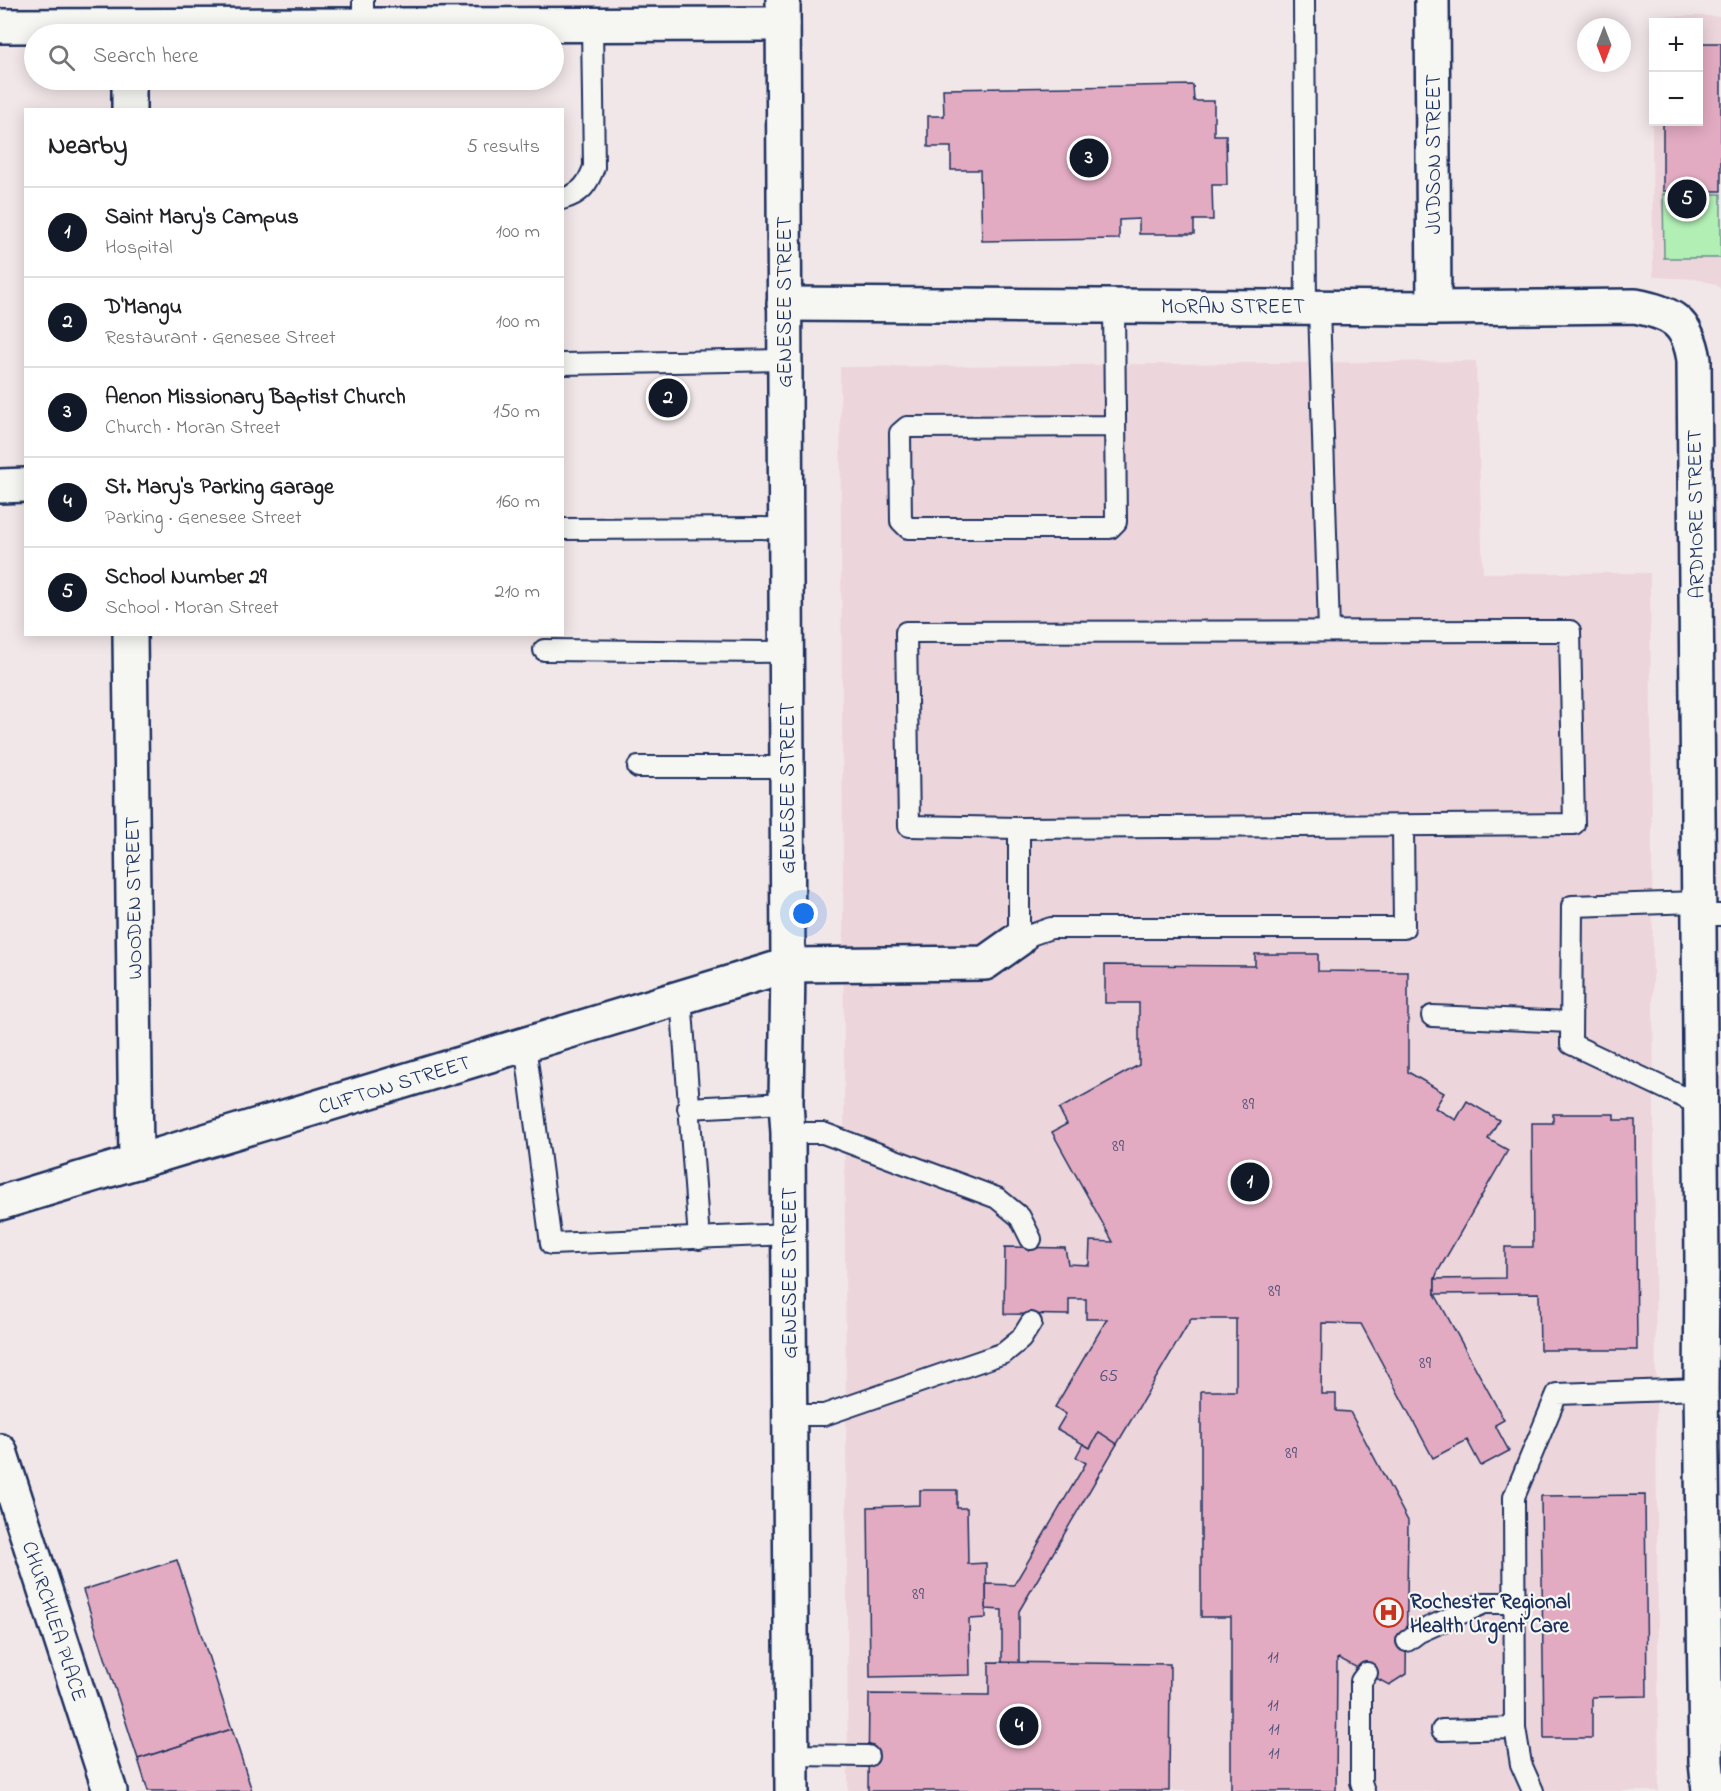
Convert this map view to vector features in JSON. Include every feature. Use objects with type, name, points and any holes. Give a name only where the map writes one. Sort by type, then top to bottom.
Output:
[{"type":"street","name":"JUDSON STREET","points":[[1432,0],[1434,308]]},
{"type":"street","points":[[212,24],[363,13],[592,25],[783,12]]},
{"type":"street","name":"GENESEE STREET","points":[[783,12],[792,1791]]},
{"type":"street","points":[[0,26],[24,27]]},
{"type":"street","points":[[129,90],[129,108]]},
{"type":"street","name":"MORAN STREET","points":[[784,304],[1434,308],[1635,306],[1658,310],[1678,321]]},
{"type":"street","name":"ARDMORE STREET","points":[[1678,321],[1692,344],[1694,360],[1706,911],[1700,1105],[1711,1169],[1711,1265],[1701,1389],[1706,1762],[1709,1791]]},
{"type":"street","points":[[0,486],[24,485]]},
{"type":"street","name":"WOODEN STREET","points":[[130,636],[136,1162]]},
{"type":"street","name":"CLIFTON STREET","points":[[0,1203],[788,965],[985,963],[1018,939]]},
{"type":"street","name":"CHURCHLEA PLACE","points":[[0,1451],[110,1791]]},
{"type":"lane","points":[[1304,0],[1312,307],[1329,631]]},
{"type":"lane","points":[[564,198],[578,192],[588,182],[594,167],[592,25]]},
{"type":"lane","points":[[1114,306],[1116,522],[1110,528],[908,528],[901,521],[900,433],[907,427],[1115,426]]},
{"type":"lane","points":[[564,364],[784,360]]},
{"type":"lane","points":[[564,529],[785,528]]},
{"type":"lane","points":[[1329,631],[1570,631],[1574,824],[1018,828],[909,826],[906,632],[1329,631]]},
{"type":"lane","points":[[543,650],[786,652]]},
{"type":"lane","points":[[638,767],[787,767]]},
{"type":"lane","points":[[1018,828],[1018,939],[1051,928],[1404,928],[1403,826]]},
{"type":"lane","points":[[1700,1105],[1571,1044],[1572,906],[1706,911]]},
{"type":"lane","points":[[681,997],[699,1239]]},
{"type":"lane","points":[[1432,1016],[1571,1022]]},
{"type":"lane","points":[[525,1044],[551,1245],[789,1234]]},
{"type":"lane","points":[[688,1108],[787,1118],[997,1198],[1020,1217],[1031,1239]]},
{"type":"lane","points":[[790,1415],[824,1415],[1004,1353],[1021,1339],[1031,1323]]},
{"type":"lane","points":[[1533,1791],[1521,1764],[1515,1728],[1514,1497],[1557,1394],[1701,1389]]},
{"type":"lane","points":[[1407,1641],[1419,1632],[1484,1603],[1515,1603]]},
{"type":"lane","points":[[1364,1791],[1361,1782],[1361,1681],[1367,1673]]},
{"type":"lane","points":[[1442,1730],[1515,1728]]},
{"type":"lane","points":[[792,1755],[868,1756]]},
{"type":"shaded area","points":[[1651,16],[1721,16],[1721,289],[1715,284],[1696,279],[1653,277],[1652,126],[1703,126],[1703,18],[1651,18]]},
{"type":"shaded area","points":[[1476,361],[1483,573],[1650,573],[1659,1791],[848,1791],[840,367]]},
{"type":"green space","points":[[1663,194],[1721,194],[1721,258],[1664,258]]},
{"type":"building","points":[[1703,43],[1721,43],[1721,191],[1663,191],[1663,126],[1703,126]]},
{"type":"building","points":[[1193,85],[1194,101],[1214,101],[1214,135],[1226,135],[1227,185],[1212,185],[1213,220],[1194,220],[1194,234],[1139,234],[1139,219],[1119,220],[1119,239],[982,241],[980,170],[951,170],[951,147],[928,147],[928,116],[944,116],[943,89]]},
{"type":"building","points":[[1255,954],[1318,954],[1318,971],[1408,972],[1408,1072],[1444,1093],[1435,1108],[1456,1120],[1467,1101],[1499,1120],[1488,1139],[1508,1150],[1437,1273],[1435,1294],[1504,1420],[1495,1425],[1509,1451],[1481,1466],[1467,1440],[1433,1458],[1361,1324],[1322,1323],[1321,1394],[1336,1394],[1336,1411],[1350,1412],[1408,1521],[1406,1674],[1389,1685],[1337,1659],[1336,1791],[1231,1791],[1231,1617],[1201,1617],[1201,1391],[1236,1391],[1236,1319],[1191,1319],[1117,1444],[1099,1432],[1090,1448],[1057,1429],[1066,1414],[1055,1407],[1107,1319],[1086,1319],[1086,1299],[1069,1299],[1069,1315],[1004,1314],[1005,1247],[1065,1248],[1068,1264],[1089,1265],[1090,1241],[1113,1242],[1052,1132],[1067,1124],[1059,1109],[1139,1065],[1139,1003],[1105,1003],[1105,965],[1255,966]]},
{"type":"building","points":[[1553,1114],[1614,1114],[1614,1120],[1635,1120],[1637,1350],[1540,1350],[1539,1293],[1435,1294],[1435,1279],[1505,1278],[1505,1247],[1533,1247],[1532,1123],[1553,1123]]},
{"type":"building","points":[[1099,1432],[1117,1444],[1019,1611],[1019,1663],[1002,1663],[1002,1610],[986,1609],[986,1584],[1014,1585],[1086,1463],[1076,1457],[1083,1444],[1090,1448]]},
{"type":"building","points":[[920,1490],[957,1490],[957,1508],[967,1508],[968,1564],[986,1563],[986,1618],[969,1619],[970,1675],[870,1677],[868,1507],[920,1505]]},
{"type":"building","points":[[1645,1495],[1647,1696],[1592,1697],[1592,1738],[1544,1738],[1541,1496]]},
{"type":"building","points":[[177,1560],[232,1729],[138,1759],[83,1590]]},
{"type":"building","points":[[989,1662],[1170,1664],[1169,1791],[868,1791],[869,1694],[989,1695]]},
{"type":"building","points":[[232,1729],[252,1791],[148,1791],[138,1759]]},
{"type":"place","name":"Aenon Missionary Baptist Church","points":[[1089,158]]},
{"type":"place","name":"School Number 29","points":[[1687,199]]},
{"type":"place","name":"D'Mangu","points":[[668,398]]},
{"type":"place","name":"Saint Mary's Campus","points":[[1250,1182]]},
{"type":"place","name":"Rochester Regional Health Urgent Care","points":[[1389,1613]]},
{"type":"place","name":"St. Mary's Parking Garage","points":[[1019,1726]]}]
